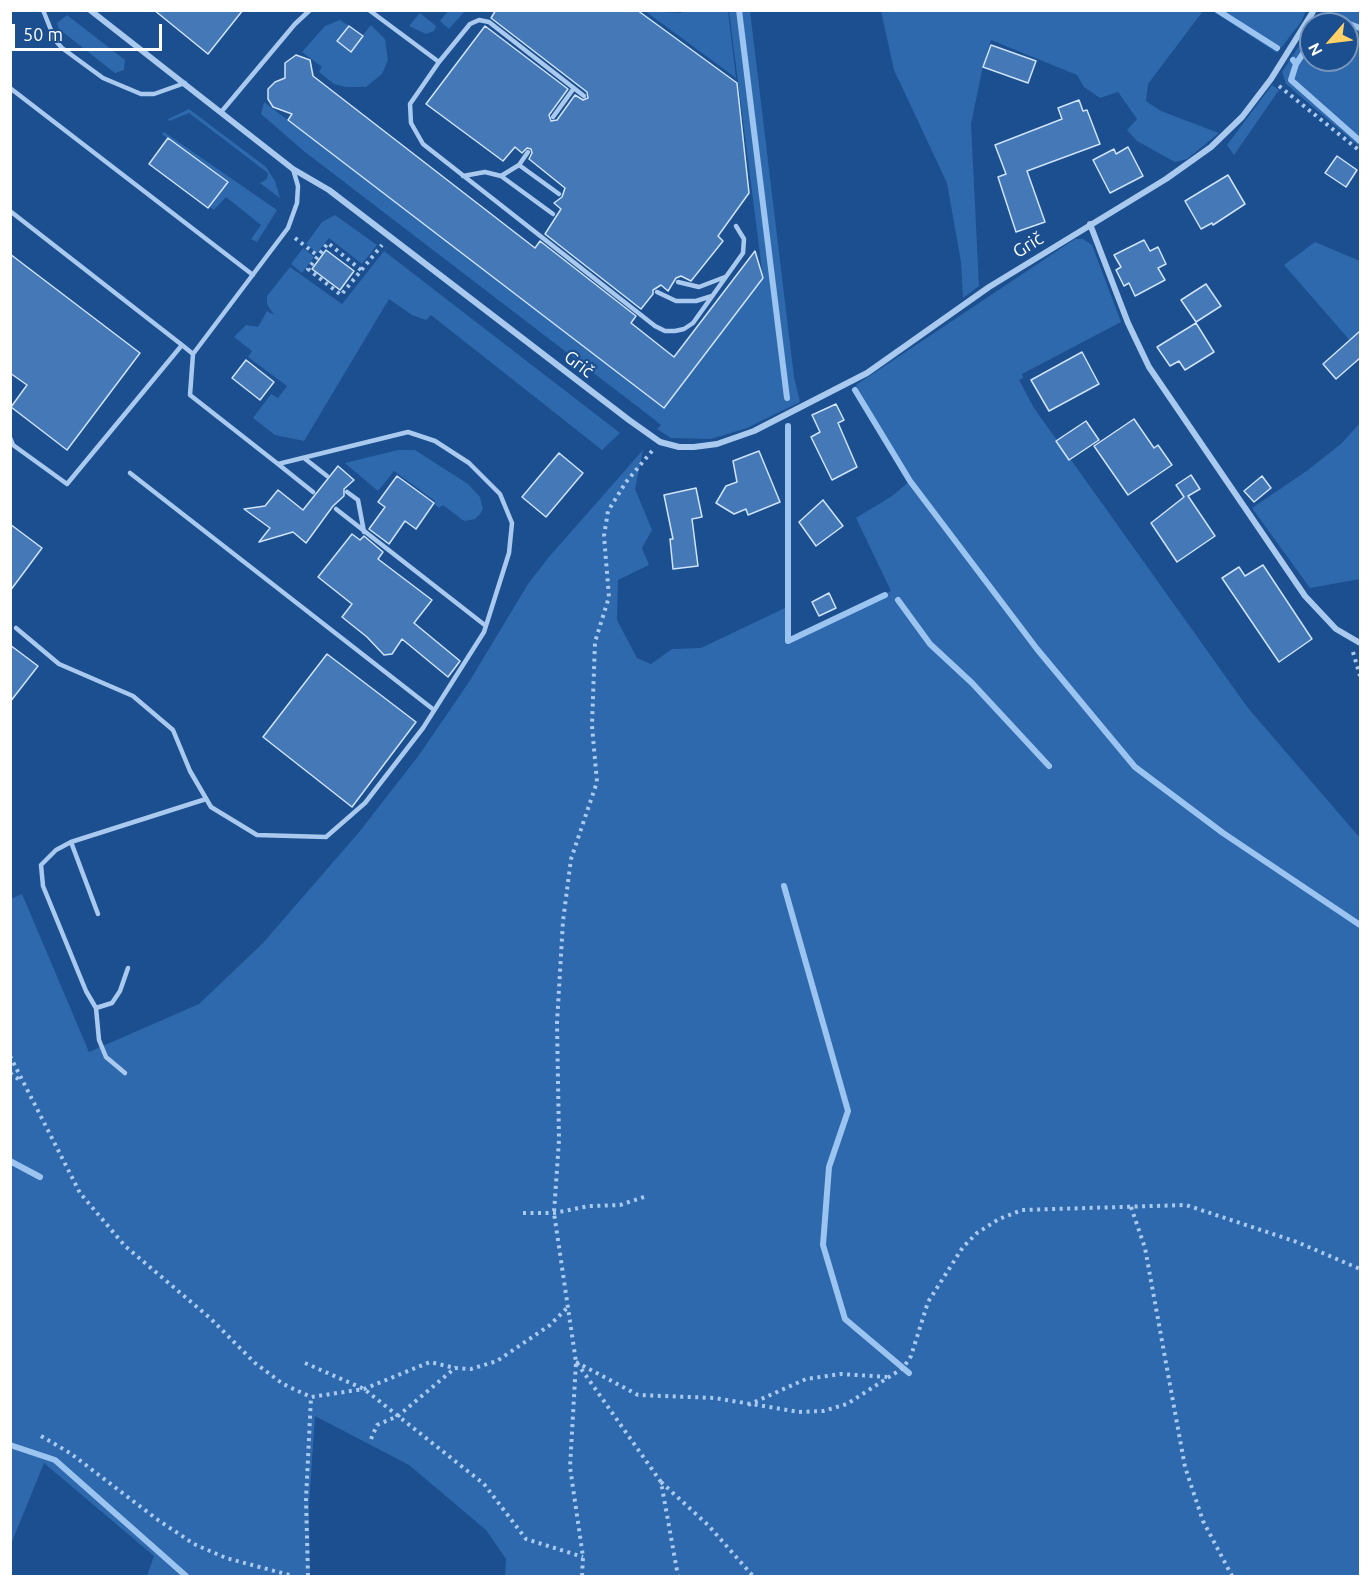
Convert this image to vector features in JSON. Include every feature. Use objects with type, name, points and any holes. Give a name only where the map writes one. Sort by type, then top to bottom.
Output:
[{"type":"street","name":"Grič","points":[[90,10],[222,111],[293,169],[329,190],[583,387],[660,441],[678,447],[717,444],[792,413],[867,373],[989,287],[1166,179],[1211,147],[1242,117],[1271,79],[1314,10]]},
{"type":"street","points":[[1090,224],[1128,323],[1149,367],[1305,596],[1336,629],[1360,644]]},
{"type":"lane","points":[[43,10],[55,40],[62,48],[103,78],[141,94],[154,94],[185,83]]},
{"type":"lane","points":[[222,111],[295,24],[310,10]]},
{"type":"lane","points":[[369,10],[439,62]]},
{"type":"lane","points":[[584,96],[489,22],[479,20],[470,24],[439,62],[410,104],[411,123],[423,144],[664,331],[684,329],[693,323],[730,274],[743,253],[744,239],[736,226]]},
{"type":"lane","points":[[10,88],[253,275]]},
{"type":"lane","points":[[553,117],[574,88]]},
{"type":"lane","points":[[501,176],[519,165],[528,152]]},
{"type":"lane","points":[[519,165],[559,194]]},
{"type":"lane","points":[[293,169],[298,186],[297,204],[285,231],[193,354],[190,394],[313,492]]},
{"type":"lane","points":[[463,176],[485,172],[501,176],[553,214]]},
{"type":"lane","points":[[10,211],[193,354]]},
{"type":"lane","points":[[678,282],[699,287],[718,282],[730,274]]},
{"type":"lane","points":[[657,292],[666,298],[684,302],[712,296]]},
{"type":"lane","points":[[10,438],[12,446],[67,484],[182,345]]},
{"type":"lane","points":[[16,628],[59,664],[133,696],[173,730],[190,771],[211,807],[257,835],[326,837],[365,803],[434,710],[486,626],[509,553],[512,523],[500,494],[469,463],[435,441],[408,432],[279,464]]},
{"type":"lane","points":[[304,458],[327,476]]},
{"type":"lane","points":[[130,473],[434,710]]},
{"type":"lane","points":[[347,492],[358,500],[364,532]]},
{"type":"lane","points":[[336,509],[486,626]]},
{"type":"lane","points":[[125,1073],[106,1057],[99,1040],[96,1008],[86,991],[44,886],[42,865],[56,850],[71,842],[206,799]]},
{"type":"lane","points":[[71,842],[98,914]]},
{"type":"lane","points":[[96,1008],[112,1003],[120,991],[128,968]]},
{"type":"path","points":[[1271,79],[1360,151]]},
{"type":"path","points":[[285,231],[318,256]]},
{"type":"path","points":[[361,270],[328,243],[308,269],[341,295],[389,236]]},
{"type":"path","points":[[582,1576],[583,1557],[570,1467],[576,1362],[554,1214],[559,1140],[557,1023],[563,921],[571,859],[597,782],[591,726],[594,642],[609,597],[609,567],[604,536],[608,511],[626,482],[660,441]]},
{"type":"path","points":[[1351,639],[1360,676]]},
{"type":"path","points":[[10,1056],[80,1193],[125,1246],[210,1318],[255,1363],[283,1384],[311,1396],[364,1389],[430,1362],[471,1369],[497,1361],[549,1325],[567,1308]]},
{"type":"path","points":[[10,1073],[22,1081]]},
{"type":"path","points":[[522,1213],[554,1214],[589,1206],[620,1205],[644,1197]]},
{"type":"path","points":[[576,1362],[638,1395],[715,1398],[799,1412],[823,1411],[847,1404],[901,1371],[911,1356],[928,1302],[963,1247],[977,1233],[999,1219],[1022,1210],[1186,1204],[1297,1242],[1360,1269]]},
{"type":"path","points":[[1131,1207],[1145,1248],[1185,1467],[1203,1521],[1232,1576]]},
{"type":"path","points":[[576,1362],[660,1482],[708,1525],[753,1576]]},
{"type":"path","points":[[305,1363],[364,1389],[484,1484],[526,1539],[583,1557]]},
{"type":"path","points":[[371,1439],[377,1425],[398,1416],[455,1368]]},
{"type":"path","points":[[748,1405],[806,1379],[841,1374],[888,1377]]},
{"type":"path","points":[[308,1576],[306,1499],[311,1396]]},
{"type":"path","points":[[41,1436],[70,1453],[131,1501],[194,1544],[234,1561],[293,1576]]},
{"type":"path","points":[[660,1482],[678,1576]]},
{"type":"shaded area","points":[[683,10],[728,11],[736,78],[645,11],[681,13]]},
{"type":"shaded area","points":[[448,11],[465,11],[449,29],[440,21]]},
{"type":"shaded area","points":[[729,11],[750,11],[794,377],[800,402],[747,428],[711,439],[671,438],[657,429],[661,425],[655,420],[305,152],[261,114],[264,102],[664,408],[763,278]]},
{"type":"shaded area","points":[[881,11],[1203,11],[1148,84],[1146,101],[1161,111],[1219,133],[1187,159],[1175,162],[1137,141],[1127,130],[1137,119],[1118,92],[1100,98],[1084,87],[1077,75],[991,40],[971,124],[979,286],[963,298],[961,262],[947,183],[894,70]]},
{"type":"shaded area","points":[[1213,11],[1306,11],[1299,12],[1299,25],[1277,53]]},
{"type":"shaded area","points":[[1360,11],[1360,147],[1286,84],[1282,72],[1299,46],[1299,72],[1359,72],[1359,12],[1321,12]]},
{"type":"shaded area","points":[[420,13],[436,26],[434,31],[426,34],[409,26]]},
{"type":"shaded area","points":[[67,15],[125,60],[124,70],[115,73],[59,29],[57,23]]},
{"type":"shaded area","points":[[340,20],[349,26],[338,41],[350,51],[371,25],[385,39],[388,60],[382,74],[366,87],[346,87],[334,84],[319,72],[322,67],[302,52],[325,26]]},
{"type":"shaded area","points":[[1272,85],[1279,90],[1234,155],[1227,145]]},
{"type":"shaded area","points":[[189,109],[266,167],[275,181],[280,198],[260,183],[267,179],[268,173],[189,113],[169,121],[168,119]]},
{"type":"shaded area","points":[[164,132],[277,210],[257,242],[251,239],[261,225],[226,197],[214,210],[210,207],[228,182],[167,138],[162,134]]},
{"type":"shaded area","points":[[335,215],[377,245],[362,264],[329,238],[317,253],[306,244],[322,222]]},
{"type":"shaded area","points":[[1075,239],[1083,239],[1092,245],[1121,322],[1022,374],[1023,378],[1019,380],[1034,408],[1248,708],[1360,838],[1360,1576],[505,1576],[506,1559],[486,1530],[409,1465],[315,1416],[309,1505],[310,1576],[147,1576],[154,1556],[44,1463],[11,1544],[11,899],[22,894],[89,1052],[199,1004],[263,943],[360,831],[419,755],[469,682],[528,584],[643,450],[635,489],[652,530],[642,548],[649,565],[618,580],[617,620],[637,658],[651,664],[672,649],[701,648],[787,607],[791,638],[891,591],[856,518],[892,496],[910,481],[856,385]]},
{"type":"shaded area","points":[[1315,242],[1360,261],[1360,352],[1284,265]]},
{"type":"shaded area","points":[[303,248],[314,257],[302,273],[291,264]]},
{"type":"shaded area","points":[[384,251],[620,433],[602,450],[431,315],[426,320],[412,315],[389,299],[304,441],[275,435],[253,418],[271,394],[278,398],[287,386],[248,357],[252,351],[234,337],[246,325],[258,327],[267,311],[274,315],[267,304],[267,296],[290,267],[342,304]]},
{"type":"shaded area","points":[[1360,423],[1360,579],[1310,588],[1252,508],[1308,470],[1342,443]]},
{"type":"shaded area","points":[[398,450],[415,450],[468,484],[480,497],[483,509],[480,514],[475,519],[464,521],[443,505],[439,508],[434,504],[435,501],[394,471],[378,491],[345,463]]},
{"type":"building","points":[[154,10],[243,10],[208,54]]},
{"type":"building","points":[[496,10],[637,10],[737,83],[749,193],[718,236],[723,241],[691,281],[681,276],[676,278],[668,291],[661,285],[653,290],[653,294],[641,309],[545,234],[561,209],[554,203],[562,197],[565,188],[529,159],[531,149],[527,148],[522,153],[515,147],[503,161],[426,104],[485,26],[568,89],[549,115],[551,121],[557,120],[575,95],[583,100],[588,98],[587,92],[491,18]]},
{"type":"building","points":[[349,26],[363,36],[351,52],[337,41]]},
{"type":"building","points":[[991,45],[1036,61],[1028,83],[983,67]]},
{"type":"building","points":[[296,55],[310,60],[313,76],[535,248],[540,241],[636,316],[631,323],[674,357],[755,251],[763,278],[664,408],[288,120],[292,114],[273,107],[268,99],[268,89],[275,82],[285,78],[285,63]]},
{"type":"building","points":[[1079,100],[1083,111],[1087,110],[1100,144],[1027,171],[1045,222],[1016,232],[998,177],[1006,174],[995,145],[1062,119],[1058,108]]},
{"type":"building","points":[[168,138],[228,182],[208,208],[149,164]]},
{"type":"building","points":[[1128,147],[1143,176],[1110,193],[1093,160],[1114,149],[1116,154]]},
{"type":"building","points":[[1337,156],[1357,170],[1346,187],[1325,173]]},
{"type":"building","points":[[1228,175],[1245,204],[1213,225],[1212,223],[1201,229],[1185,201]]},
{"type":"building","points":[[1144,240],[1150,251],[1158,247],[1166,264],[1158,268],[1165,280],[1135,296],[1129,283],[1124,286],[1116,270],[1121,267],[1114,255]]},
{"type":"building","points":[[326,250],[354,271],[340,290],[312,269]]},
{"type":"building","points":[[10,254],[140,353],[67,450],[11,407],[27,385],[10,373]]},
{"type":"building","points":[[1206,284],[1221,306],[1196,322],[1181,300]]},
{"type":"building","points":[[1196,323],[1214,352],[1185,370],[1179,361],[1170,366],[1157,347]]},
{"type":"building","points":[[1360,331],[1360,358],[1336,379],[1323,364]]},
{"type":"building","points":[[1082,352],[1099,384],[1049,411],[1031,380]]},
{"type":"building","points":[[246,360],[274,382],[260,400],[232,378]]},
{"type":"building","points":[[836,404],[844,420],[838,423],[857,467],[832,480],[811,437],[820,432],[812,415]]},
{"type":"building","points":[[1134,419],[1154,448],[1158,445],[1172,465],[1128,495],[1094,446]]},
{"type":"building","points":[[1086,421],[1099,440],[1069,460],[1056,441]]},
{"type":"building","points":[[759,451],[780,502],[748,515],[746,509],[734,514],[716,503],[726,486],[737,482],[733,461]]},
{"type":"building","points":[[559,453],[583,473],[546,517],[522,497]]},
{"type":"building","points":[[338,466],[354,480],[344,489],[344,496],[333,506],[306,543],[293,532],[259,542],[270,528],[244,509],[265,506],[278,490],[303,510]]},
{"type":"building","points":[[1191,475],[1200,489],[1188,496],[1215,536],[1177,562],[1151,523],[1184,497],[1176,485]]},
{"type":"building","points":[[397,476],[434,503],[416,529],[405,521],[389,544],[369,529],[385,507],[378,502]]},
{"type":"building","points":[[1262,476],[1271,488],[1254,502],[1244,491]]},
{"type":"building","points":[[696,488],[702,517],[692,519],[698,566],[673,569],[670,539],[673,539],[664,495]]},
{"type":"building","points":[[823,500],[843,526],[816,546],[799,522]]},
{"type":"building","points":[[10,524],[42,548],[10,591]]},
{"type":"building","points":[[352,534],[360,540],[364,536],[383,552],[378,559],[432,600],[414,623],[460,661],[448,677],[402,639],[392,654],[384,655],[367,637],[342,617],[352,604],[318,577]]},
{"type":"building","points":[[1263,565],[1312,639],[1279,662],[1222,578],[1239,567],[1245,576]]},
{"type":"building","points":[[829,593],[836,608],[819,616],[812,602]]},
{"type":"building","points":[[10,645],[38,666],[10,702]]},
{"type":"building","points":[[327,654],[416,722],[352,807],[263,737]]},
{"type":"waterway","points":[[739,10],[787,398]]},
{"type":"waterway","points":[[1217,10],[1277,48]]},
{"type":"waterway","points":[[1293,60],[1296,64],[1299,60]]},
{"type":"waterway","points":[[1296,64],[1291,80],[1360,141]]},
{"type":"waterway","points":[[855,390],[910,481],[1037,649],[1135,767],[1223,833],[1360,925]]},
{"type":"waterway","points":[[788,426],[788,641],[885,595]]},
{"type":"waterway","points":[[898,600],[930,644],[972,683],[1049,766]]},
{"type":"waterway","points":[[784,886],[848,1111],[829,1167],[823,1245],[845,1319],[909,1373]]},
{"type":"waterway","points":[[10,1161],[40,1177]]},
{"type":"waterway","points":[[10,1445],[55,1460],[186,1576]]}]
